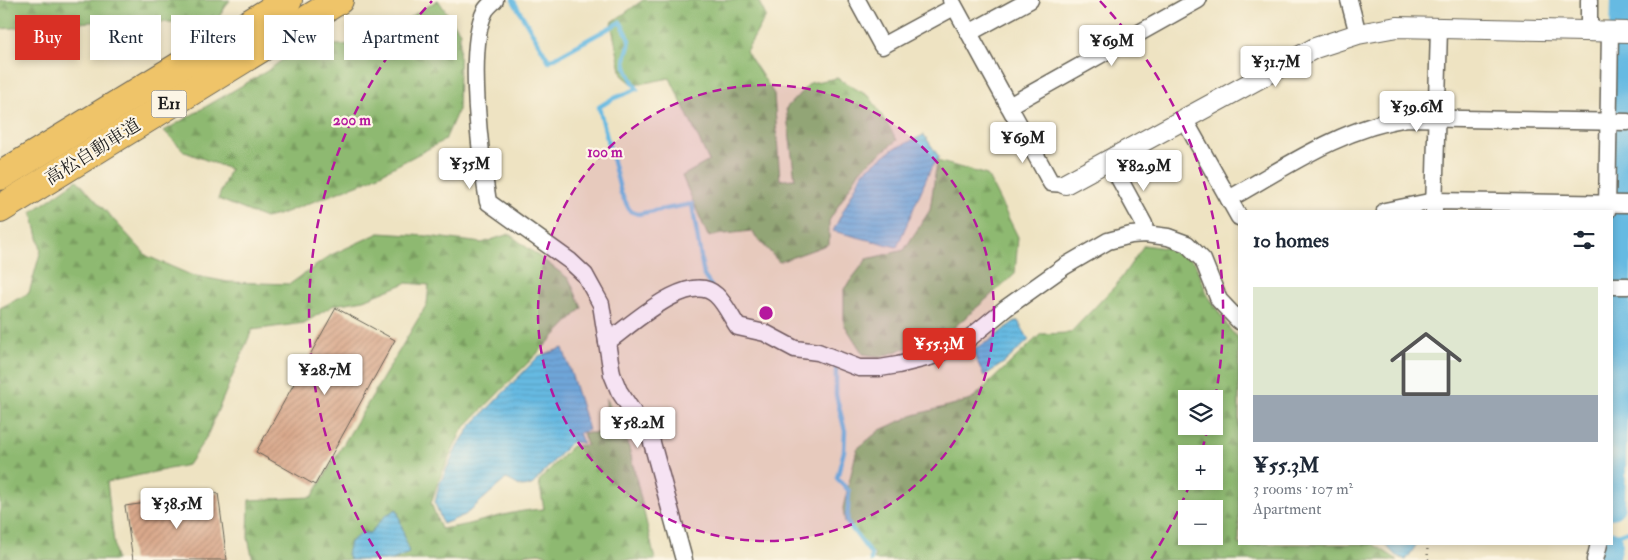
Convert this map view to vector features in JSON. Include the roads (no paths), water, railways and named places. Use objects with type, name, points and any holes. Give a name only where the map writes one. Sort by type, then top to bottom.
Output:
[{"type":"highway","name":"高松自動車道","points":[[0,176],[288,0]]},
{"type":"highway","name":"高松自動車道","points":[[0,209],[339,0]]},
{"type":"street","points":[[495,0],[485,10],[478,36],[476,76],[481,155],[488,202],[570,261],[585,275],[601,304],[612,374],[619,391],[651,439],[684,560]]},
{"type":"street","points":[[857,0],[882,46],[953,3],[1051,183],[1065,184],[1315,48],[1358,34],[1397,27],[1619,32],[1618,121],[1614,206],[1434,206],[1395,210]]},
{"type":"street","points":[[969,33],[1030,0]]},
{"type":"street","points":[[1009,106],[1198,0]]},
{"type":"street","points":[[1349,0],[1358,34]]},
{"type":"street","points":[[1589,0],[1589,32]]},
{"type":"street","points":[[1434,206],[1439,28]]},
{"type":"street","points":[[1184,118],[1238,215]]},
{"type":"street","points":[[1229,199],[1348,133],[1379,122],[1406,118],[1618,121]]},
{"type":"street","points":[[1109,160],[1144,224],[1144,234]]},
{"type":"street","points":[[607,342],[625,330],[643,313],[665,300],[693,290],[706,289],[716,295],[738,327],[765,333],[795,349],[818,352],[859,368],[898,366],[930,357],[966,340],[1006,308],[1065,266],[1108,241],[1144,234],[1168,237],[1187,244],[1203,260],[1220,300],[1238,320]]},
{"type":"street","points":[[1595,560],[1598,545]]},
{"type":"water","points":[[924,135],[939,157],[931,168],[897,247],[833,231],[863,172],[893,149]]},
{"type":"water","points":[[1015,321],[1018,321],[1029,340],[1005,362],[984,376],[972,350],[989,341]]},
{"type":"water","points":[[563,348],[589,430],[579,433],[583,443],[571,442],[533,484],[522,487],[506,479],[465,515],[443,524],[435,503],[439,485],[457,447],[471,426],[539,356]]},
{"type":"water","points":[[397,509],[409,553],[392,560],[350,560],[347,554],[350,542],[362,533],[370,533],[386,515]]},
{"type":"water","points":[[1386,545],[1416,545],[1406,560],[1395,555]]},
{"type":"waterway","points":[[513,0],[549,61],[620,22],[629,39],[629,48],[625,60],[626,67],[637,89],[612,99],[599,107],[621,193],[630,211],[638,214],[692,204],[704,276],[711,286]]},
{"type":"waterway","points":[[1613,433],[1625,0]]},
{"type":"waterway","points":[[834,364],[836,365],[836,395],[845,431],[844,451],[837,478],[849,491],[847,522],[871,554],[871,560]]},
{"type":"waterway","points":[[1613,536],[1628,531]]},
{"type":"waterway","points":[[1605,560],[1609,545]]}]
